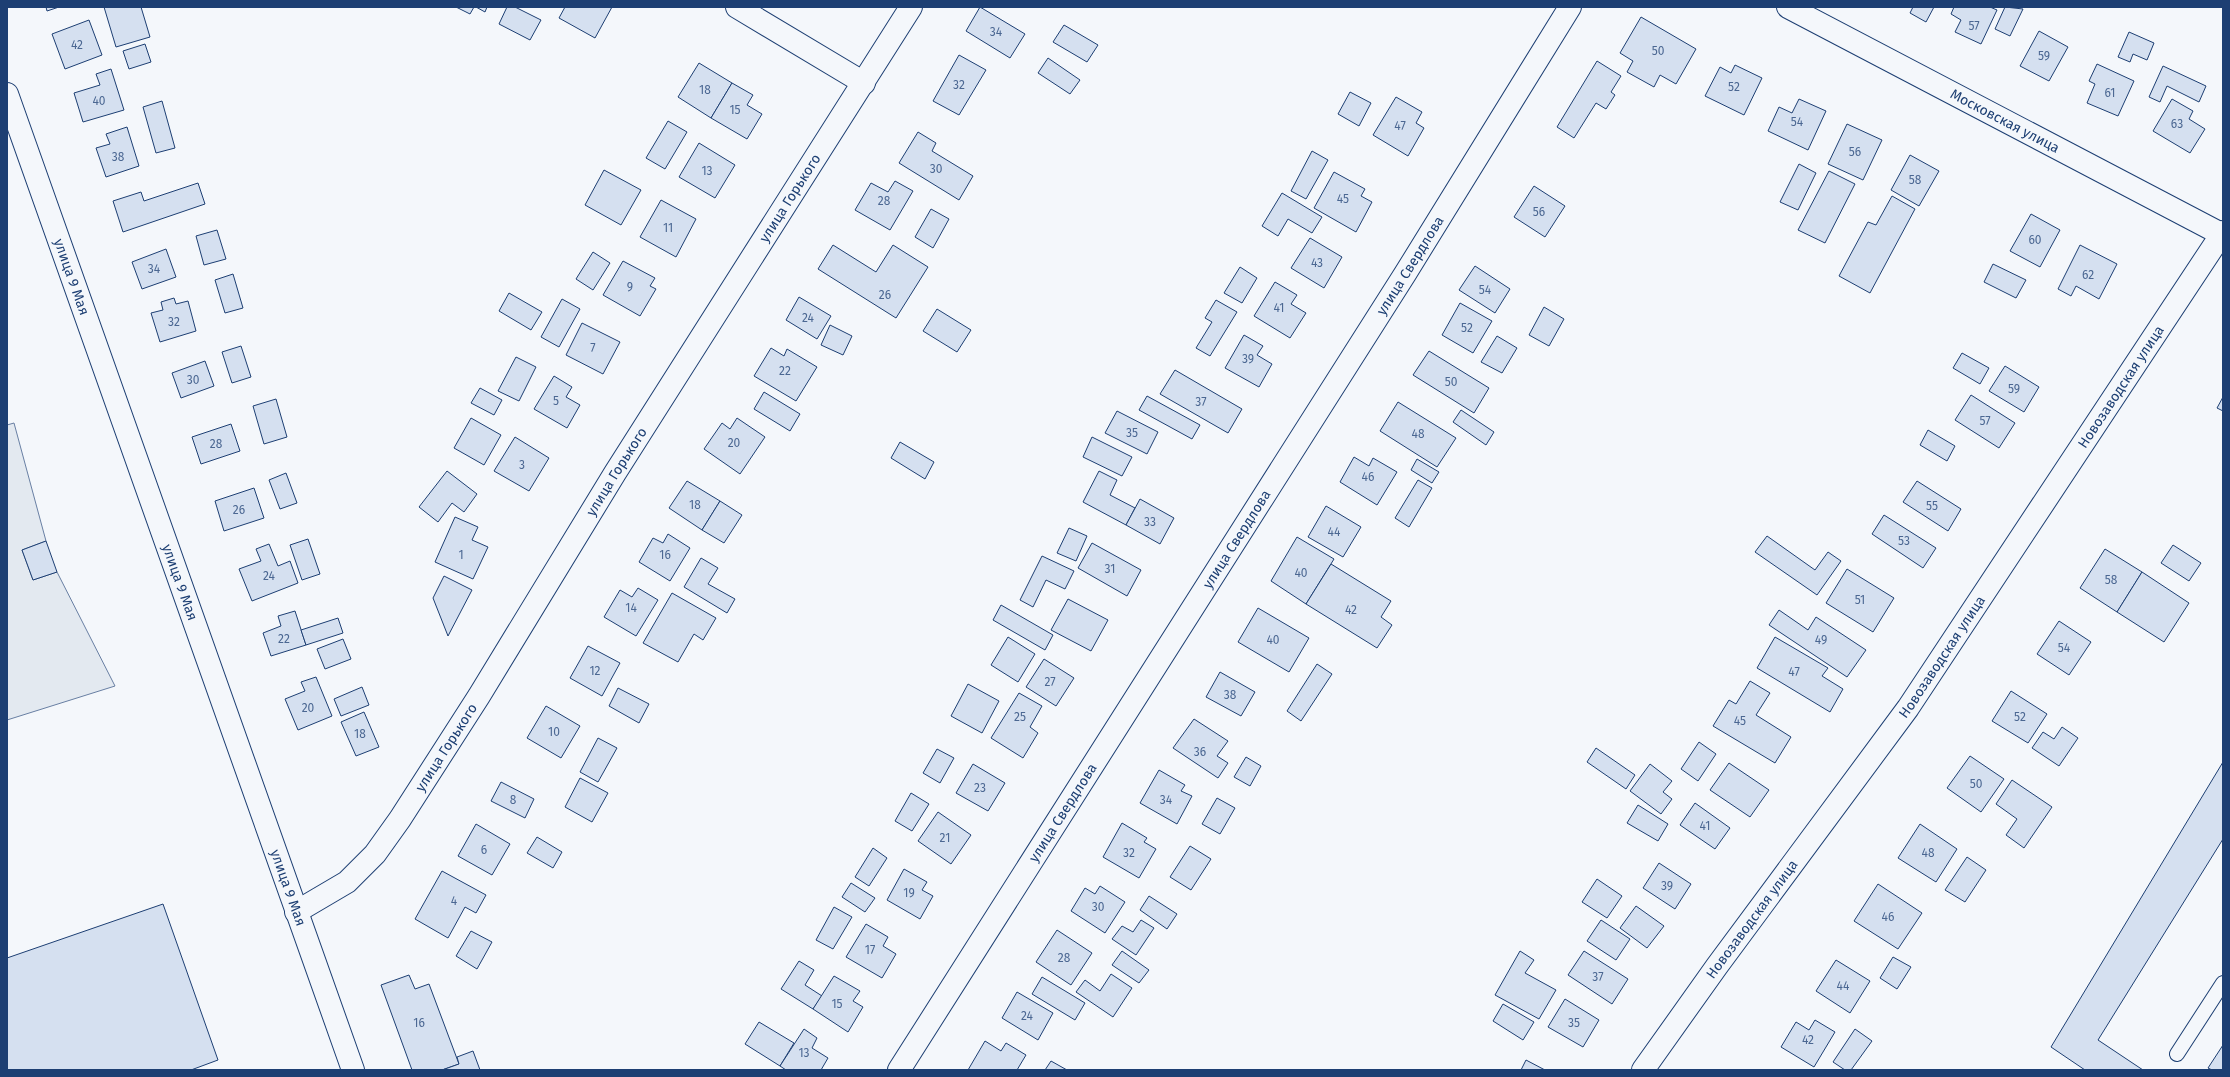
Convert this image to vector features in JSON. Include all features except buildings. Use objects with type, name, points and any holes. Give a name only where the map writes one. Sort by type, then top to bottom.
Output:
[{"type":"street","points":[[737,7],[864,83]]},
{"type":"street","name":"улица Горького","points":[[296,912],[347,882],[375,854],[400,819],[479,696],[615,473],[911,7]]},
{"type":"street","name":"улица Свердлова","points":[[899,1070],[1405,274],[1570,7]]},
{"type":"street","name":"Московская улица","points":[[1788,7],[2223,234]]},
{"type":"street","name":"улица 9 Мая","points":[[7,94],[353,1070]]},
{"type":"street","name":"Новозаводская улица","points":[[1643,1070],[1717,966],[1908,708],[2223,234]]},
{"type":"lane","points":[[2177,1054],[2223,983]]},
{"type":"shaded area","points":[[14,423],[46,541],[22,550],[33,580],[57,572],[115,686],[7,720],[7,425]]}]
